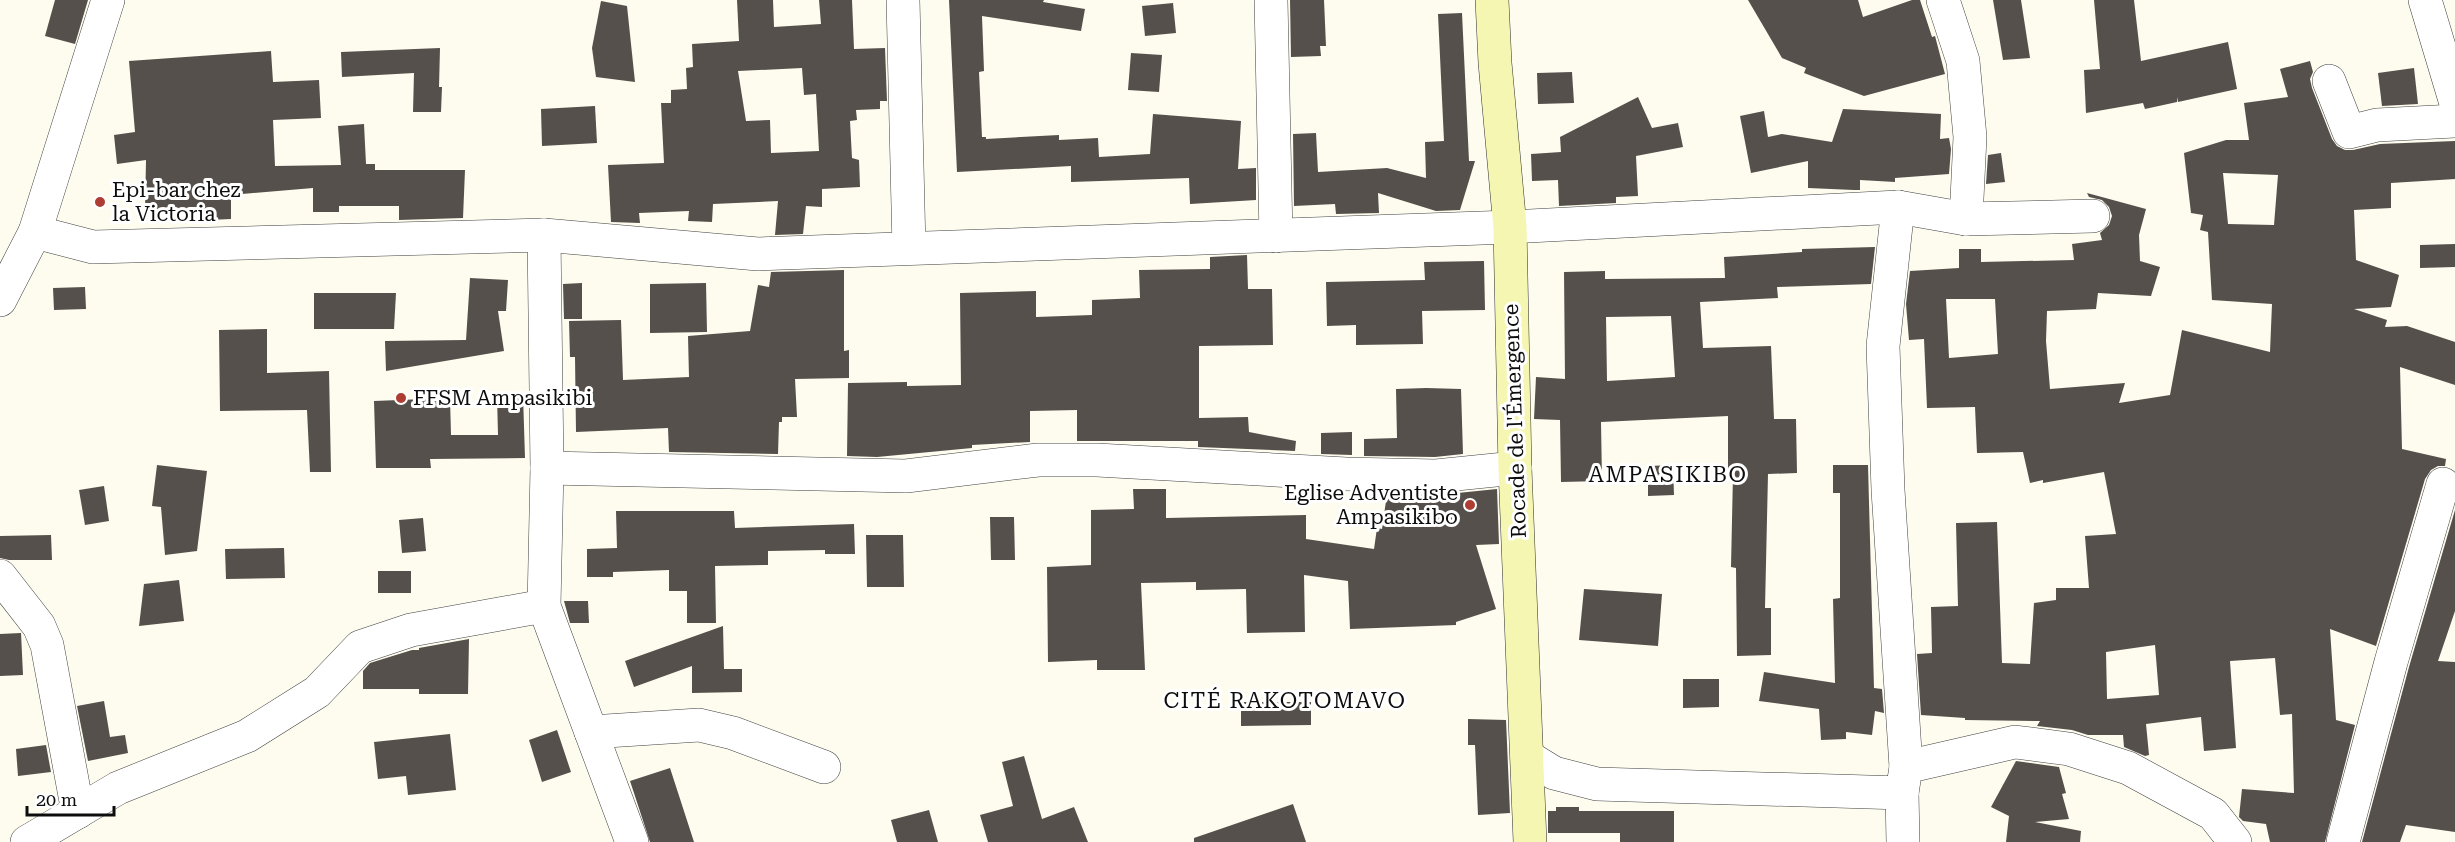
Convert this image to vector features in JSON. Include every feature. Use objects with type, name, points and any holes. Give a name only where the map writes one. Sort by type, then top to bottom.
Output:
[{"type":"street","points":[[0,300],[35,232],[108,0]]},
{"type":"street","points":[[903,0],[909,248]]},
{"type":"street","points":[[1271,0],[1276,236]]},
{"type":"street","name":"Rocade de l'Émergence","points":[[1492,0],[1495,63],[1510,227],[1515,468],[1530,842]]},
{"type":"street","points":[[1943,0],[1963,61],[1970,137],[1966,219]]},
{"type":"street","points":[[2426,0],[2455,100]]},
{"type":"street","points":[[2329,81],[2349,132],[2377,126],[2455,121]]},
{"type":"street","points":[[35,232],[93,247],[544,235],[758,254],[1510,227],[1898,207],[1966,219],[2093,216]]},
{"type":"street","points":[[1898,207],[1882,346],[1904,780],[1903,842]]},
{"type":"street","points":[[544,235],[547,468],[544,606],[632,842]]},
{"type":"street","points":[[547,468],[906,476],[1038,459],[1109,460],[1346,474],[1436,476],[1515,468]]},
{"type":"street","points":[[2343,842],[2391,662],[2443,484]]},
{"type":"street","points":[[0,576],[39,626],[47,645],[78,812]]},
{"type":"street","points":[[27,842],[118,788],[247,736],[317,692],[360,646],[411,630],[544,606]]},
{"type":"street","points":[[591,732],[699,725],[733,733],[824,767]]},
{"type":"street","points":[[1528,757],[1554,773],[1597,784],[1904,780],[2015,742],[2069,749],[2128,768],[2213,814],[2235,842]]},
{"type":"building","points":[[55,0],[88,0],[75,44],[45,36]]},
{"type":"building","points":[[737,0],[773,0],[774,27],[821,24],[819,0],[852,0],[854,49],[885,48],[887,101],[880,101],[880,109],[856,110],[857,120],[850,121],[852,158],[859,160],[860,187],[822,189],[822,207],[806,206],[803,234],[775,235],[778,201],[713,204],[712,222],[688,221],[689,211],[639,213],[640,223],[611,222],[608,165],[664,163],[661,103],[671,103],[671,90],[687,89],[686,68],[693,67],[692,44],[739,41]],"holes":[[[802,68],[804,95],[816,94],[819,151],[771,153],[770,120],[746,121],[738,71]]]},
{"type":"building","points":[[949,0],[1044,0],[1043,2],[1085,9],[1081,31],[982,16],[984,71],[979,72],[982,137],[986,139],[1059,135],[1059,140],[1098,138],[1099,157],[1150,154],[1153,114],[1241,121],[1238,169],[1256,168],[1256,200],[1190,204],[1189,178],[1071,182],[1071,166],[957,172]]},
{"type":"building","points":[[1290,0],[1324,0],[1326,46],[1320,46],[1321,56],[1291,57]]},
{"type":"building","points":[[1748,0],[1858,0],[1863,17],[1912,0],[1920,0],[1932,37],[1935,36],[1945,74],[1864,96],[1804,73],[1806,68],[1782,58]]},
{"type":"building","points":[[1993,0],[2021,0],[2030,58],[2003,60]]},
{"type":"building","points":[[2094,0],[2134,0],[2141,61],[2228,42],[2237,89],[2178,102],[2178,97],[2177,102],[2145,109],[2143,103],[2086,113],[2084,70],[2100,69]]},
{"type":"building","points":[[601,1],[627,6],[635,82],[596,77],[592,48]]},
{"type":"building","points":[[1173,3],[1176,33],[1145,36],[1142,6]]},
{"type":"building","points":[[1462,13],[1469,161],[1475,161],[1460,210],[1436,211],[1378,193],[1379,213],[1336,214],[1335,204],[1294,206],[1293,134],[1316,133],[1318,172],[1387,168],[1426,178],[1425,142],[1444,141],[1438,14]]},
{"type":"building","points":[[440,48],[441,112],[413,112],[414,73],[342,77],[341,52]]},
{"type":"building","points":[[271,51],[273,82],[319,80],[321,118],[273,120],[275,166],[341,165],[338,126],[364,124],[366,164],[375,164],[375,170],[465,170],[463,218],[399,220],[399,206],[339,206],[339,212],[313,212],[313,188],[231,195],[231,219],[209,220],[208,211],[145,212],[146,160],[117,164],[114,135],[135,132],[129,61]]},
{"type":"building","points":[[1131,53],[1162,55],[1159,92],[1128,90]]},
{"type":"building","points":[[2310,61],[2313,72],[2310,79],[2312,88],[2332,139],[2337,146],[2345,150],[2380,144],[2455,141],[2455,179],[2391,183],[2391,208],[2354,210],[2356,260],[2399,275],[2391,307],[2354,309],[2387,320],[2385,327],[2407,326],[2455,342],[2455,385],[2400,367],[2402,449],[2446,459],[2445,466],[2438,466],[2431,470],[2425,479],[2376,646],[2330,629],[2336,720],[2355,725],[2325,842],[2270,842],[2266,824],[2243,821],[2239,817],[2242,789],[2294,793],[2292,714],[2280,715],[2275,658],[2230,661],[2236,748],[2204,751],[2201,717],[2146,724],[2149,755],[2145,756],[2124,747],[2123,735],[2088,735],[2072,730],[2037,726],[2040,721],[1965,720],[1965,718],[1921,715],[1917,654],[1932,653],[1931,607],[1958,606],[1956,523],[1997,522],[2002,663],[2030,664],[2034,603],[2056,600],[2056,588],[2089,588],[2085,536],[2116,534],[2104,472],[2043,483],[2043,480],[2030,483],[2023,452],[1977,453],[1975,407],[1927,408],[1924,339],[1909,340],[1906,304],[1910,271],[1959,268],[1959,249],[1981,249],[1981,262],[2074,260],[2072,244],[2102,240],[2100,233],[2109,225],[2112,216],[2109,207],[2102,200],[2089,197],[2087,193],[2146,209],[2139,235],[2140,261],[2160,267],[2151,296],[2098,293],[2096,309],[2047,311],[2046,341],[2050,389],[2125,383],[2119,403],[2170,395],[2182,330],[2270,352],[2272,304],[2212,300],[2208,232],[2200,230],[2203,215],[2191,213],[2184,153],[2226,140],[2249,140],[2244,103],[2288,97],[2280,69]],"holes":[[[2223,173],[2278,175],[2274,225],[2228,224]],[[1946,299],[1995,299],[1998,354],[1949,358]],[[2155,645],[2159,695],[2107,699],[2106,652]]]},
{"type":"building","points":[[2414,68],[2418,104],[2382,106],[2378,73]]},
{"type":"building","points":[[1572,72],[1574,103],[1538,104],[1537,73]]},
{"type":"building","points":[[1638,97],[1652,128],[1678,123],[1683,147],[1636,156],[1638,196],[1616,197],[1616,203],[1559,206],[1558,180],[1532,181],[1531,154],[1561,152],[1560,137]]},
{"type":"building","points":[[595,106],[597,143],[542,146],[541,109]]},
{"type":"building","points":[[1843,109],[1941,114],[1940,139],[1949,138],[1951,149],[1949,174],[1895,178],[1895,182],[1860,180],[1860,190],[1854,190],[1808,188],[1808,161],[1751,173],[1740,116],[1764,111],[1768,137],[1782,134],[1832,142]]},
{"type":"building","points":[[2001,153],[2005,182],[1986,184],[1988,155]]},
{"type":"building","points":[[2455,244],[2455,267],[2420,268],[2420,245]]},
{"type":"building","points":[[1875,247],[1871,284],[1777,287],[1778,298],[1700,302],[1703,348],[1771,346],[1774,419],[1796,419],[1797,473],[1768,474],[1765,608],[1771,608],[1771,655],[1737,656],[1736,568],[1731,567],[1733,474],[1728,474],[1728,416],[1601,422],[1602,481],[1561,482],[1560,420],[1534,419],[1536,377],[1565,379],[1564,272],[1605,271],[1605,279],[1725,278],[1724,257],[1802,252],[1802,249]],"holes":[[[1671,316],[1675,377],[1607,381],[1606,317]]]},
{"type":"building","points":[[1247,255],[1248,289],[1272,289],[1273,345],[1199,346],[1199,418],[1248,417],[1249,432],[1296,441],[1295,451],[1198,447],[1198,441],[1077,441],[1077,410],[1030,411],[1030,442],[972,445],[972,448],[877,457],[847,456],[848,383],[907,382],[907,386],[961,385],[960,293],[1036,291],[1036,317],[1092,315],[1092,300],[1140,298],[1139,270],[1210,269],[1210,257]]},
{"type":"building","points":[[1484,261],[1485,310],[1422,311],[1423,344],[1356,345],[1356,325],[1327,326],[1326,282],[1425,280],[1424,262]]},
{"type":"building","points":[[844,270],[844,351],[849,350],[849,378],[795,379],[797,417],[782,417],[782,422],[779,422],[778,454],[669,452],[668,428],[576,432],[575,357],[570,357],[569,321],[621,320],[623,380],[689,377],[688,336],[750,331],[758,285],[769,287],[771,272]]},
{"type":"building","points":[[470,278],[508,280],[506,311],[498,311],[504,351],[386,371],[385,341],[466,340]]},
{"type":"building","points":[[582,283],[582,319],[564,319],[563,284]]},
{"type":"building","points":[[706,283],[707,332],[650,333],[650,284]]},
{"type":"building","points":[[85,287],[86,309],[54,310],[53,288]]},
{"type":"building","points":[[314,293],[396,293],[394,329],[314,329]]},
{"type":"building","points":[[267,329],[267,373],[329,371],[331,472],[310,472],[307,410],[220,411],[219,330]]},
{"type":"building","points":[[1396,389],[1461,389],[1463,454],[1435,457],[1364,456],[1364,439],[1397,438]]},
{"type":"building","points":[[523,395],[525,458],[430,459],[431,468],[376,468],[374,401],[450,398],[451,435],[498,435],[497,396]]},
{"type":"building","points":[[1352,432],[1352,455],[1321,454],[1321,433]]},
{"type":"building","points":[[157,465],[207,471],[197,551],[165,555],[161,507],[152,506]]},
{"type":"building","points":[[1673,465],[1674,495],[1648,496],[1648,466]]},
{"type":"building","points":[[1833,465],[1868,465],[1874,688],[1882,689],[1884,713],[1875,711],[1872,735],[1846,732],[1846,739],[1821,740],[1819,709],[1759,701],[1764,672],[1835,683],[1833,599],[1840,598],[1840,493],[1833,493]]},
{"type":"building","points":[[104,486],[109,521],[85,525],[79,490]]},
{"type":"building","points":[[1133,489],[1166,489],[1166,518],[1306,515],[1306,539],[1374,549],[1377,528],[1382,529],[1387,494],[1438,495],[1497,489],[1499,544],[1476,545],[1496,609],[1456,622],[1456,625],[1350,629],[1348,581],[1304,575],[1305,632],[1247,633],[1246,589],[1196,590],[1196,582],[1141,583],[1145,670],[1097,670],[1097,660],[1048,662],[1047,567],[1091,565],[1091,510],[1134,509]]},
{"type":"building","points":[[2455,510],[2455,611],[2438,661],[2455,662],[2455,832],[2406,825],[2400,842],[2362,842],[2409,667]]},
{"type":"building","points":[[616,511],[734,511],[735,528],[854,524],[855,554],[825,554],[825,550],[768,551],[768,565],[715,566],[716,623],[687,623],[687,591],[669,591],[669,570],[613,572],[613,577],[587,577],[587,549],[617,548]]},
{"type":"building","points":[[990,517],[1014,517],[1015,560],[991,560]]},
{"type":"building","points":[[423,518],[426,551],[402,553],[399,520]]},
{"type":"building","points":[[51,535],[52,560],[0,558],[0,536]]},
{"type":"building","points":[[866,535],[903,535],[904,587],[867,587]]},
{"type":"building","points":[[284,548],[285,578],[226,579],[225,549]]},
{"type":"building","points":[[378,571],[411,571],[411,593],[378,593]]},
{"type":"building","points":[[179,580],[184,621],[139,626],[144,584]]},
{"type":"building","points":[[1584,589],[1662,594],[1658,646],[1579,640]]},
{"type":"building","points":[[564,601],[588,601],[589,623],[570,623]]},
{"type":"building","points":[[723,626],[724,669],[742,669],[742,692],[692,693],[692,666],[634,687],[625,661]]},
{"type":"building","points":[[21,633],[23,675],[0,676],[0,634]]},
{"type":"building","points":[[469,639],[468,694],[419,694],[419,689],[363,689],[363,671],[370,663],[419,650],[419,648]]},
{"type":"building","points":[[1683,679],[1719,679],[1719,707],[1683,708]]},
{"type":"building","points":[[104,701],[110,737],[125,735],[128,753],[88,761],[77,706]]},
{"type":"building","points":[[1241,702],[1311,702],[1311,725],[1241,726]]},
{"type":"building","points":[[1468,719],[1506,720],[1510,813],[1478,815],[1475,745],[1468,745]]},
{"type":"building","points":[[557,730],[571,772],[542,782],[529,740]]},
{"type":"building","points":[[450,734],[456,790],[408,795],[406,776],[378,779],[374,742]]},
{"type":"building","points":[[46,745],[51,772],[18,776],[16,749]]},
{"type":"building","points":[[1024,756],[1042,819],[1074,807],[1088,842],[988,842],[980,815],[1013,806],[1002,762]]},
{"type":"building","points":[[2016,761],[2059,767],[2066,793],[2062,794],[2069,819],[2035,822],[2081,831],[2080,842],[2006,842],[2009,816],[1991,807]]},
{"type":"building","points":[[670,768],[694,842],[650,842],[630,781]]},
{"type":"building","points":[[1293,804],[1306,842],[1194,842],[1194,838]]},
{"type":"building","points":[[1556,807],[1579,807],[1579,811],[1674,811],[1674,842],[1620,842],[1620,833],[1548,833],[1548,811],[1556,811]]},
{"type":"building","points":[[929,810],[938,842],[897,842],[891,820]]},
{"type":"place","name":"Epi-bar chez la Victoria","points":[[100,202]]},
{"type":"place","name":"FFSM Ampasikibi","points":[[401,398]]},
{"type":"place","name":"Eglise Adventiste Ampasikibo","points":[[1470,505]]},
{"type":"district","name":"AMPASIKIBO","points":[[1668,474]]},
{"type":"district","name":"CITÉ RAKOTOMAVO","points":[[1285,700]]}]
